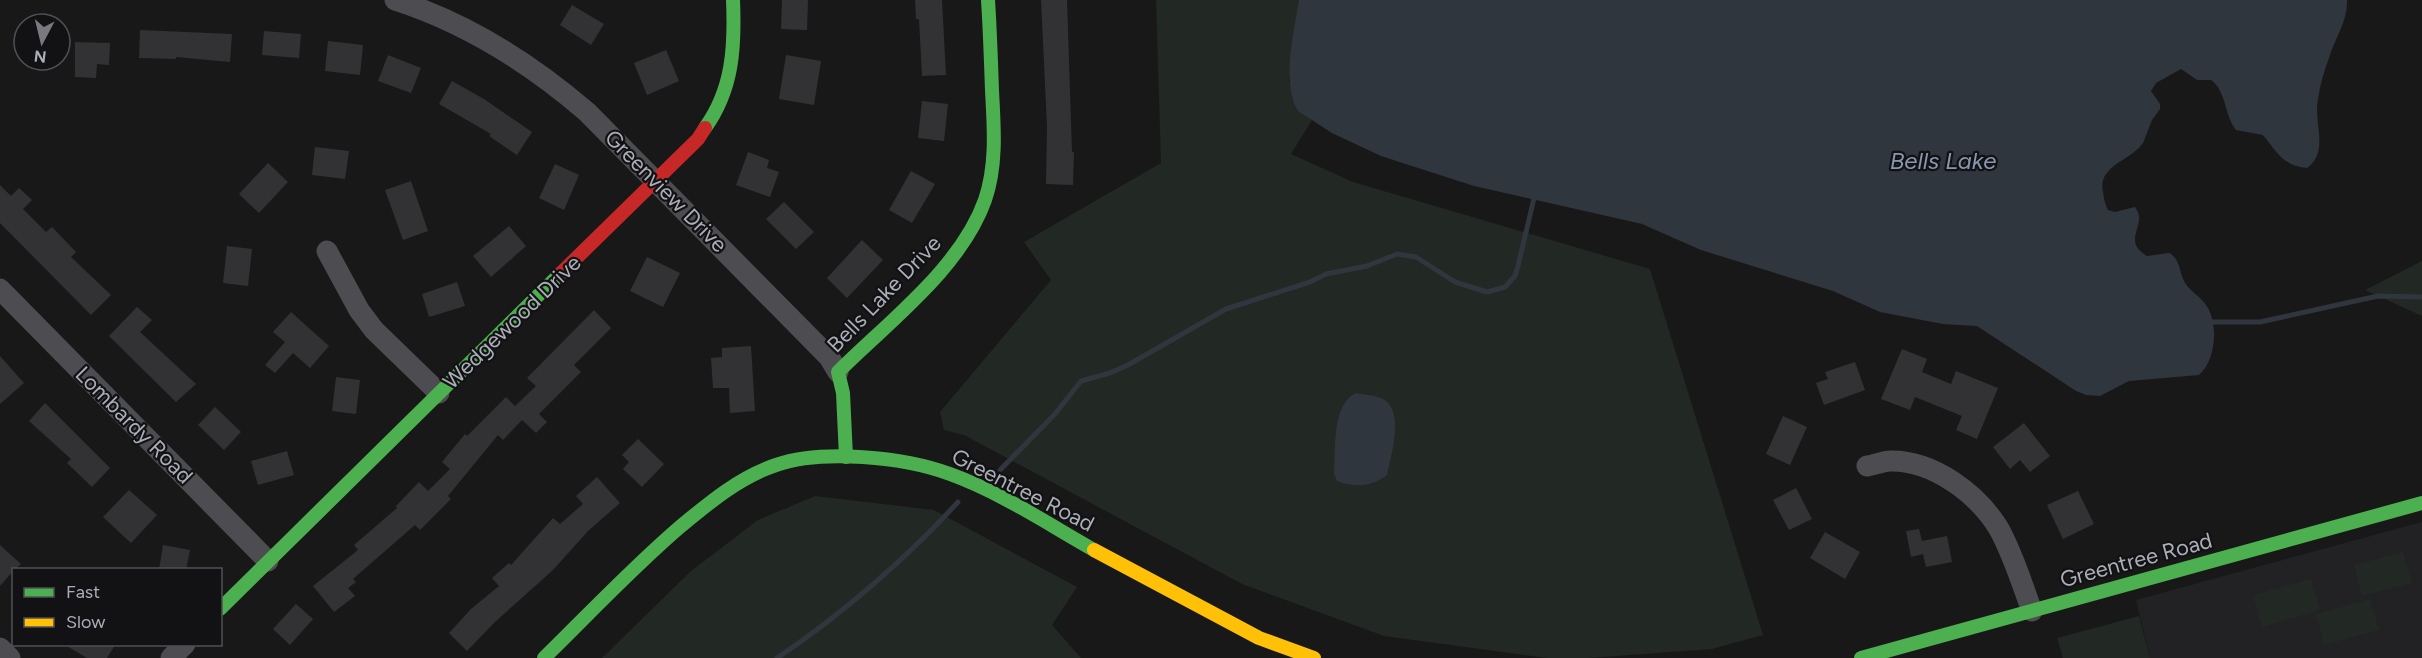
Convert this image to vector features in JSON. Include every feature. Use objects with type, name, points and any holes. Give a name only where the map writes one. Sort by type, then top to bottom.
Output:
[{"type":"street","name":"Wedgewood Drive","points":[[222,607],[698,139],[722,103],[730,75],[734,45],[733,0]]},
{"type":"street","name":"Bells Lake Drive","points":[[838,372],[943,268],[967,234],[985,201],[994,145],[988,0]]},
{"type":"street","name":"Greenview Drive","points":[[408,2],[472,31],[537,72],[587,112],[829,357],[838,372],[843,393],[846,457]]},
{"type":"street","points":[[327,251],[359,310],[374,330],[439,393]]},
{"type":"street","name":"Lombardy Road","points":[[0,289],[268,561]]},
{"type":"street","name":"Greentree Road","points":[[544,658],[656,548],[720,493],[775,465],[797,460],[846,457],[910,462],[951,474],[995,495],[1258,643],[1314,658]]},
{"type":"street","points":[[1868,466],[1888,461],[1924,466],[1965,492],[1984,508],[1999,530],[2032,611]]},
{"type":"street","name":"Greentree Road","points":[[1861,658],[2422,503]]},
{"type":"street","points":[[171,658],[184,646]]},
{"type":"street","points":[[0,648],[10,658]]},
{"type":"shaded area","points":[[1156,0],[1301,0],[1289,81],[1312,120],[1291,154],[1353,182],[1650,269],[1763,635],[1712,649],[1589,658],[1547,658],[1384,636],[1242,584],[964,435],[944,430],[940,412],[1051,280],[1024,242],[1161,163]]},
{"type":"shaded area","points":[[2422,261],[2422,316],[2365,290]]},
{"type":"shaded area","points":[[815,496],[934,510],[1077,587],[1052,625],[1081,658],[602,658],[691,571],[758,520]]},
{"type":"shaded area","points":[[2422,522],[2422,658],[2150,658],[2136,600]]},
{"type":"shaded area","points":[[2403,552],[2412,583],[2362,596],[2354,565]]},
{"type":"shaded area","points":[[2311,579],[2320,610],[2262,627],[2253,595]]},
{"type":"shaded area","points":[[2370,599],[2379,630],[2324,645],[2316,614]]},
{"type":"shaded area","points":[[2139,616],[2150,658],[2063,658],[2057,638]]},
{"type":"water","name":"Bells Lake","points":[[1299,0],[2347,0],[2347,8],[2321,83],[2317,108],[2318,153],[2307,168],[2286,161],[2263,135],[2236,130],[2229,118],[2220,91],[2211,80],[2197,80],[2181,69],[2156,83],[2151,91],[2160,104],[2160,109],[2152,120],[2139,148],[2114,166],[2104,177],[2102,184],[2104,199],[2108,210],[2115,212],[2135,207],[2139,220],[2135,238],[2139,250],[2147,256],[2169,253],[2173,255],[2186,285],[2204,302],[2210,313],[2214,342],[2209,361],[2199,375],[2129,381],[2100,396],[2086,395],[2076,391],[1977,326],[1943,324],[1880,312],[1833,291],[1701,250],[1642,224],[1474,186],[1381,156],[1332,133],[1298,111],[1293,99],[1290,86],[1290,57]]},
{"type":"water","points":[[1356,393],[1383,399],[1390,405],[1395,423],[1387,475],[1375,482],[1363,485],[1350,485],[1337,481],[1334,474],[1336,429],[1342,407]]},
{"type":"building","points":[[782,0],[808,0],[807,30],[781,29]]},
{"type":"building","points":[[915,0],[942,0],[946,75],[922,76],[919,19],[916,19]]},
{"type":"building","points":[[1041,0],[1067,0],[1072,152],[1074,152],[1073,185],[1046,184],[1047,126]]},
{"type":"building","points":[[572,5],[604,24],[591,45],[560,25]]},
{"type":"building","points":[[140,30],[232,34],[230,62],[176,57],[176,59],[139,58]]},
{"type":"building","points":[[264,31],[301,34],[299,58],[262,55]]},
{"type":"building","points":[[328,41],[363,45],[360,75],[325,71]]},
{"type":"building","points":[[75,42],[110,43],[109,65],[97,64],[96,78],[75,77]]},
{"type":"building","points":[[666,50],[679,81],[647,95],[634,63]]},
{"type":"building","points":[[388,55],[421,68],[411,93],[378,81]]},
{"type":"building","points":[[786,55],[821,61],[814,105],[779,99]]},
{"type":"building","points":[[452,81],[484,99],[532,132],[517,155],[489,136],[491,134],[439,104]]},
{"type":"building","points":[[922,101],[948,104],[944,141],[918,138]]},
{"type":"building","points":[[315,147],[349,151],[345,179],[312,175]]},
{"type":"building","points":[[748,152],[769,160],[767,168],[779,172],[770,197],[736,185]]},
{"type":"building","points":[[268,163],[288,182],[259,213],[239,194]]},
{"type":"building","points":[[555,164],[579,175],[564,210],[539,198]]},
{"type":"building","points":[[911,171],[935,184],[912,223],[889,210]]},
{"type":"building","points":[[411,181],[428,231],[403,240],[385,190]]},
{"type":"building","points":[[0,185],[11,196],[19,188],[32,200],[23,209],[46,232],[52,227],[76,252],[71,257],[111,295],[91,315],[0,223]]},
{"type":"building","points":[[784,202],[814,232],[796,249],[766,219]]},
{"type":"building","points":[[509,226],[526,246],[491,277],[473,256]]},
{"type":"building","points":[[862,240],[883,260],[847,298],[827,278]]},
{"type":"building","points":[[227,246],[252,249],[248,286],[223,283]]},
{"type":"building","points":[[647,257],[680,273],[663,307],[630,291]]},
{"type":"building","points":[[457,282],[465,306],[429,317],[422,294]]},
{"type":"building","points":[[137,307],[152,320],[140,332],[196,384],[176,402],[109,336]]},
{"type":"building","points":[[594,310],[611,328],[574,365],[581,372],[539,414],[547,422],[536,433],[522,420],[503,440],[498,435],[448,496],[451,499],[420,530],[415,525],[353,579],[356,582],[348,588],[355,596],[334,612],[313,586],[358,550],[354,545],[397,508],[396,506],[419,482],[428,491],[450,469],[442,462],[465,434],[467,436],[506,397],[515,406],[536,386],[527,378]]},
{"type":"building","points":[[291,312],[329,346],[310,368],[293,353],[275,373],[265,365],[285,342],[273,332]]},
{"type":"building","points":[[751,346],[755,411],[730,413],[729,388],[713,388],[711,358],[722,357],[722,348]]},
{"type":"building","points":[[1902,349],[1927,359],[1922,372],[1951,384],[1956,371],[1998,388],[1977,439],[1956,430],[1962,416],[1915,397],[1910,410],[1881,399]]},
{"type":"building","points":[[0,356],[24,383],[0,404]]},
{"type":"building","points":[[1855,362],[1865,390],[1824,405],[1816,383],[1828,379],[1825,372]]},
{"type":"building","points":[[336,377],[360,380],[356,414],[332,411]]},
{"type":"building","points":[[45,403],[110,468],[92,487],[67,463],[71,459],[29,421]]},
{"type":"building","points":[[215,407],[241,432],[224,450],[198,425]]},
{"type":"building","points":[[1783,416],[1807,427],[1790,465],[1766,454]]},
{"type":"building","points":[[2024,423],[2050,456],[2030,472],[2020,460],[2010,469],[1993,447]]},
{"type":"building","points":[[638,439],[664,464],[642,487],[623,469],[629,462],[622,455]]},
{"type":"building","points":[[287,451],[294,475],[258,485],[251,461]]},
{"type":"building","points":[[597,477],[620,503],[588,531],[553,570],[495,622],[467,651],[449,633],[471,609],[499,586],[492,578],[509,563],[511,565],[553,518],[560,524],[583,504],[576,496]]},
{"type":"building","points":[[1796,488],[1812,519],[1789,530],[1773,500]]},
{"type":"building","points":[[129,490],[157,515],[131,543],[103,517]]},
{"type":"building","points":[[2078,491],[2094,524],[2063,539],[2047,505]]},
{"type":"building","points":[[1919,529],[1922,541],[1947,536],[1952,562],[1926,567],[1923,554],[1911,557],[1906,531]]},
{"type":"building","points":[[1825,532],[1860,552],[1845,579],[1810,558]]},
{"type":"building","points":[[0,545],[21,564],[12,568],[12,572],[0,586]]},
{"type":"building","points":[[163,545],[190,550],[186,568],[159,568]]},
{"type":"building","points":[[296,604],[313,619],[290,645],[273,629]]},
{"type":"building","points":[[67,646],[114,646],[107,658],[87,658]]},
{"type":"waterway","points":[[1000,470],[1055,414],[1081,381],[1128,365],[1226,309],[1310,282],[1326,274],[1367,266],[1397,254],[1416,257],[1455,282],[1487,292],[1505,287],[1515,276],[1535,194]]},
{"type":"waterway","points":[[2208,322],[2260,322],[2378,296],[2422,297]]},
{"type":"waterway","points":[[777,658],[825,624],[872,585],[958,502]]},
{"type":"traffic: fast","points":[[705,128],[727,83],[732,51],[733,0]]},
{"type":"traffic: fast","points":[[846,457],[843,393],[838,372],[900,314],[941,271],[959,249],[974,225],[985,200],[989,187],[994,146],[988,0]]},
{"type":"traffic: fast","points":[[222,607],[560,274]]},
{"type":"traffic: fast","points":[[544,658],[611,591],[703,508],[750,476],[795,460],[816,457],[863,457],[887,459],[931,468],[987,490],[1094,550]]},
{"type":"traffic: fast","points":[[1861,658],[2422,503]]},
{"type":"traffic: slow","points":[[1094,550],[1259,638],[1314,658]]},
{"type":"traffic: jam","points":[[560,274],[698,139],[705,128]]}]
